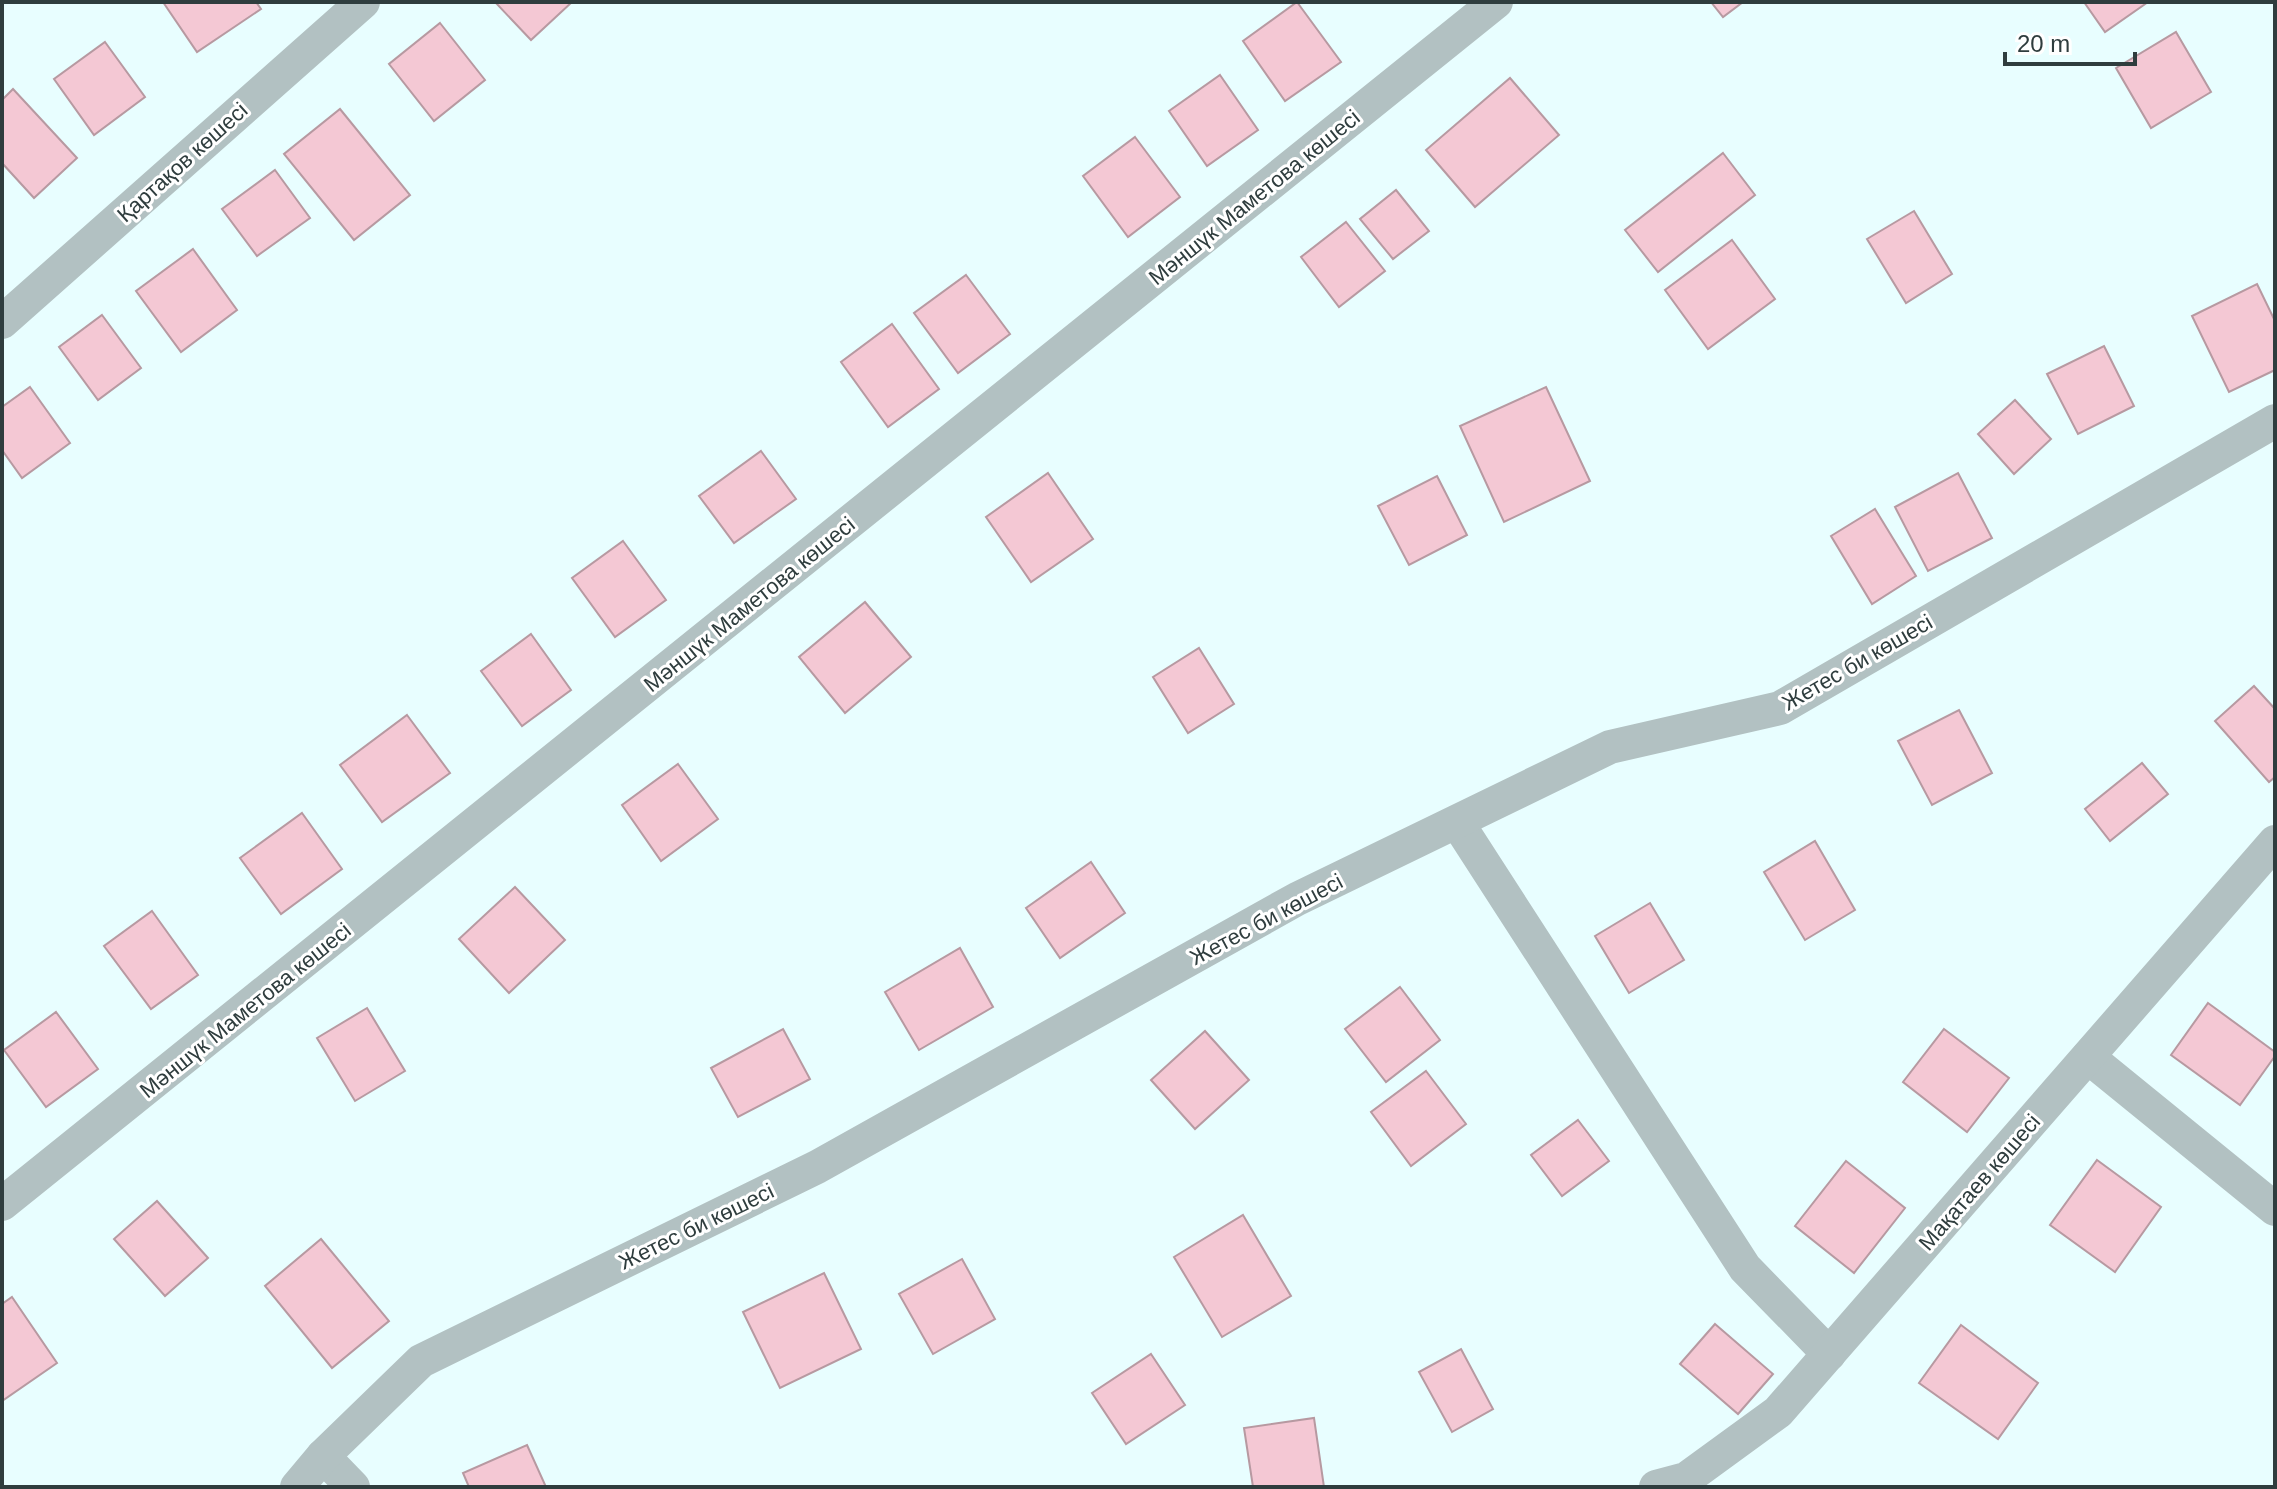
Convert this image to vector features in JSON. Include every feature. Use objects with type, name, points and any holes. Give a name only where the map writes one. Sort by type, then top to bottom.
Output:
[{"type":"street","name":"Қартақов көшесі","points":[[2,322],[363,2]]},
{"type":"street","name":"Мәншүк Маметова көшесі","points":[[2,1204],[1496,2]]},
{"type":"street","name":"Жетес би көшесі","points":[[297,1487],[323,1456],[421,1361],[817,1167],[1297,899],[1610,747],[1780,708],[2275,421]]},
{"type":"street","points":[[1457,822],[1745,1268],[1829,1354]]},
{"type":"street","name":"Мақатаев көшесі","points":[[1656,1487],[1686,1479],[1778,1412],[2275,842]]},
{"type":"street","points":[[2088,1057],[2275,1209]]},
{"type":"street","points":[[323,1456],[353,1487]]},
{"type":"building","points":[[163,2],[256,2],[261,9],[197,52]]},
{"type":"building","points":[[495,2],[572,2],[531,40]]},
{"type":"building","points":[[1297,2],[1341,62],[1285,101],[1243,41]]},
{"type":"building","points":[[1711,2],[1743,2],[1723,17]]},
{"type":"building","points":[[2084,2],[2148,2],[2105,32]]},
{"type":"building","points":[[440,23],[485,80],[434,121],[389,64]]},
{"type":"building","points":[[2176,32],[2211,92],[2151,128],[2116,68]]},
{"type":"building","points":[[105,42],[145,97],[94,135],[54,79]]},
{"type":"building","points":[[1220,75],[1258,130],[1207,166],[1169,111]]},
{"type":"building","points":[[1510,78],[1559,135],[1475,207],[1426,150]]},
{"type":"building","points":[[13,89],[77,158],[34,198],[2,163],[2,100]]},
{"type":"building","points":[[340,109],[410,195],[354,240],[284,154]]},
{"type":"building","points":[[1135,137],[1180,197],[1128,237],[1083,176]]},
{"type":"building","points":[[1723,153],[1755,195],[1658,272],[1625,230]]},
{"type":"building","points":[[275,170],[310,218],[257,256],[222,209]]},
{"type":"building","points":[[1396,190],[1429,231],[1393,259],[1360,219]]},
{"type":"building","points":[[1914,211],[1952,274],[1906,303],[1867,239]]},
{"type":"building","points":[[1346,222],[1385,271],[1339,307],[1301,257]]},
{"type":"building","points":[[1732,240],[1775,299],[1708,349],[1665,290]]},
{"type":"building","points":[[193,249],[237,310],[181,352],[136,291]]},
{"type":"building","points":[[966,275],[1010,334],[958,373],[914,313]]},
{"type":"building","points":[[2257,284],[2275,321],[2275,370],[2229,392],[2192,316]]},
{"type":"building","points":[[102,315],[141,368],[98,400],[59,347]]},
{"type":"building","points":[[892,324],[939,389],[888,427],[841,362]]},
{"type":"building","points":[[2104,346],[2134,406],[2078,434],[2047,374]]},
{"type":"building","points":[[30,387],[70,443],[22,478],[2,450],[2,407]]},
{"type":"building","points":[[1546,387],[1590,481],[1504,522],[1460,426]]},
{"type":"building","points":[[2015,400],[2051,439],[2014,474],[1978,434]]},
{"type":"building","points":[[761,451],[796,499],[734,543],[699,496]]},
{"type":"building","points":[[1048,473],[1093,539],[1031,582],[986,517]]},
{"type":"building","points":[[1958,473],[1992,538],[1928,571],[1895,507]]},
{"type":"building","points":[[1437,476],[1467,535],[1409,565],[1378,506]]},
{"type":"building","points":[[1875,509],[1916,576],[1872,604],[1831,536]]},
{"type":"building","points":[[623,541],[666,600],[615,637],[572,578]]},
{"type":"building","points":[[865,602],[911,657],[845,713],[799,657]]},
{"type":"building","points":[[531,634],[571,690],[522,726],[481,671]]},
{"type":"building","points":[[1199,648],[1234,704],[1188,733],[1153,677]]},
{"type":"building","points":[[2254,686],[2275,709],[2275,777],[2269,782],[2215,721]]},
{"type":"building","points":[[1959,710],[1992,773],[1932,805],[1898,741]]},
{"type":"building","points":[[407,715],[450,773],[382,822],[340,765]]},
{"type":"building","points":[[2142,763],[2168,794],[2110,841],[2085,809]]},
{"type":"building","points":[[678,764],[718,819],[661,861],[622,805]]},
{"type":"building","points":[[302,813],[342,869],[281,914],[240,858]]},
{"type":"building","points":[[1815,841],[1855,910],[1805,940],[1764,872]]},
{"type":"building","points":[[1091,862],[1125,913],[1060,958],[1026,908]]},
{"type":"building","points":[[515,887],[565,940],[509,993],[459,939]]},
{"type":"building","points":[[1650,903],[1684,960],[1629,993],[1595,936]]},
{"type":"building","points":[[152,911],[198,975],[151,1009],[104,946]]},
{"type":"building","points":[[960,948],[993,1007],[919,1050],[885,992]]},
{"type":"building","points":[[1400,987],[1440,1040],[1386,1082],[1345,1029]]},
{"type":"building","points":[[2208,1003],[2275,1052],[2240,1105],[2171,1055]]},
{"type":"building","points":[[367,1008],[405,1071],[355,1101],[317,1038]]},
{"type":"building","points":[[56,1012],[98,1069],[46,1107],[4,1050]]},
{"type":"building","points":[[783,1029],[810,1079],[738,1117],[711,1068]]},
{"type":"building","points":[[1944,1029],[2009,1078],[1967,1132],[1903,1082]]},
{"type":"building","points":[[1205,1031],[1249,1080],[1195,1129],[1151,1080]]},
{"type":"building","points":[[1426,1071],[1466,1124],[1411,1166],[1371,1112]]},
{"type":"building","points":[[1578,1120],[1609,1161],[1562,1196],[1531,1155]]},
{"type":"building","points":[[2097,1160],[2161,1207],[2115,1272],[2050,1225]]},
{"type":"building","points":[[1846,1161],[1905,1208],[1854,1273],[1795,1226]]},
{"type":"building","points":[[157,1201],[208,1258],[165,1296],[114,1239]]},
{"type":"building","points":[[1243,1215],[1291,1296],[1222,1337],[1174,1257]]},
{"type":"building","points":[[321,1239],[389,1321],[332,1368],[265,1286]]},
{"type":"building","points":[[962,1259],[995,1319],[933,1354],[899,1294]]},
{"type":"building","points":[[824,1273],[861,1349],[780,1388],[743,1312]]},
{"type":"building","points":[[12,1297],[57,1363],[2,1401],[2,1304]]},
{"type":"building","points":[[1715,1324],[1773,1374],[1738,1414],[1680,1364]]},
{"type":"building","points":[[1961,1325],[2038,1383],[1998,1439],[1919,1383]]},
{"type":"building","points":[[1461,1349],[1493,1409],[1452,1432],[1419,1372]]},
{"type":"building","points":[[1151,1354],[1185,1405],[1126,1444],[1092,1393]]},
{"type":"building","points":[[1314,1418],[1324,1487],[1253,1487],[1244,1428]]},
{"type":"building","points":[[527,1445],[546,1487],[469,1487],[463,1473]]}]
